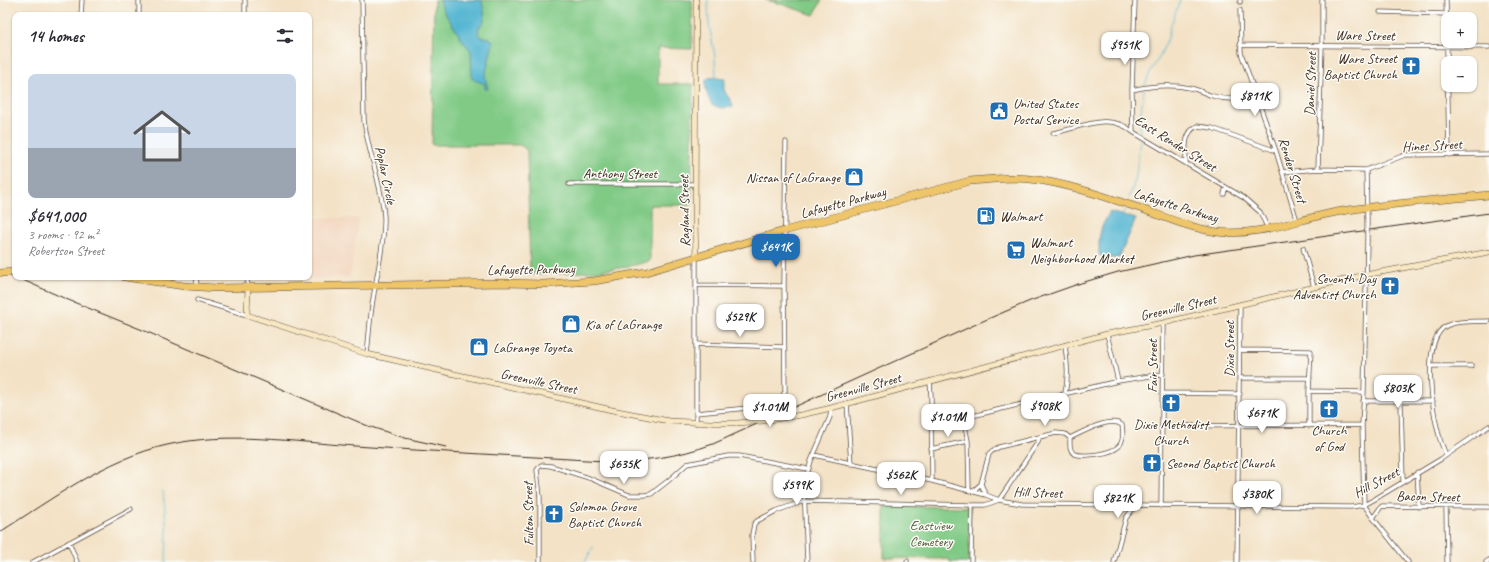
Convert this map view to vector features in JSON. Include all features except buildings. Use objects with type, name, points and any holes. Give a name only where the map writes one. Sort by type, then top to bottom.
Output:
[{"type":"highway","name":"Lafayette Parkway","points":[[146,280],[196,287],[248,288],[505,283],[543,284],[594,281],[646,272],[784,231],[970,181],[1016,178],[1042,181],[1098,194],[1202,229],[1218,232],[1245,233],[1367,207],[1489,195]]},
{"type":"highway","points":[[0,273],[12,272]]},
{"type":"street","points":[[81,12],[82,0]]},
{"type":"street","points":[[139,12],[140,0]]},
{"type":"street","points":[[245,0],[245,12]]},
{"type":"street","name":"Poplar Circle","points":[[362,0],[364,120],[366,137],[379,183],[384,217],[383,235],[375,285],[367,354]]},
{"type":"street","name":"Ragland Street","points":[[696,0],[696,422]]},
{"type":"street","points":[[1133,132],[1132,90],[1135,0]]},
{"type":"street","name":"Daniel Street","points":[[1318,169],[1322,0]]},
{"type":"street","points":[[1446,0],[1446,12]]},
{"type":"street","name":"Render Street","points":[[1240,10],[1240,52],[1276,150],[1297,221]]},
{"type":"street","points":[[1380,12],[1441,14]]},
{"type":"street","name":"Ware Street","points":[[1240,45],[1441,46]]},
{"type":"street","name":"Ware Street","points":[[1477,47],[1489,47]]},
{"type":"street","points":[[1447,48],[1449,155]]},
{"type":"street","points":[[1132,90],[1168,86],[1190,87],[1212,96],[1226,99],[1255,96]]},
{"type":"street","name":"East Render Street","points":[[1053,133],[1103,121],[1125,124],[1133,132],[1226,187],[1254,206],[1260,212],[1268,229]]},
{"type":"street","points":[[1186,163],[1186,144],[1188,132],[1197,126],[1212,128],[1276,150]]},
{"type":"street","points":[[696,413],[770,406],[782,398],[785,391],[784,231],[786,142]]},
{"type":"street","name":"Hines Street","points":[[1283,172],[1318,169],[1366,170],[1405,155],[1489,154]]},
{"type":"street","points":[[1366,170],[1367,241],[1362,425],[1364,505],[1408,562]]},
{"type":"street","name":"Anthony Street","points":[[569,184],[695,184]]},
{"type":"street","points":[[1224,194],[1226,187]]},
{"type":"street","points":[[1303,248],[1314,287]]},
{"type":"street","name":"Greenville Street","points":[[197,300],[367,354],[626,413],[663,420],[737,423],[763,421],[801,415],[1107,334],[1163,323],[1365,275],[1489,252]]},
{"type":"street","points":[[196,287],[197,280]]},
{"type":"street","points":[[247,315],[248,280]]},
{"type":"street","points":[[696,285],[784,286]]},
{"type":"street","name":"Dixie Street","points":[[1237,562],[1240,305]]},
{"type":"street","points":[[1446,455],[1439,436],[1433,400],[1431,356],[1434,342],[1439,333],[1446,327],[1455,323],[1489,321]]},
{"type":"street","name":"Fair Street","points":[[1161,506],[1163,323]]},
{"type":"street","points":[[1107,334],[1118,381]]},
{"type":"street","points":[[696,344],[784,347]]},
{"type":"street","points":[[1065,345],[1068,366],[1065,393]]},
{"type":"street","points":[[1240,350],[1311,351],[1309,426]]},
{"type":"street","points":[[1431,366],[1472,366]]},
{"type":"street","points":[[971,491],[968,441],[965,426],[965,420],[968,417],[1118,381],[1163,374]]},
{"type":"street","points":[[1240,378],[1310,378]]},
{"type":"street","points":[[930,381],[932,481]]},
{"type":"street","points":[[1309,391],[1364,392]]},
{"type":"street","points":[[1163,393],[1240,394]]},
{"type":"street","points":[[1363,401],[1401,402],[1433,400]]},
{"type":"street","points":[[1401,402],[1403,482]]},
{"type":"street","points":[[847,403],[851,464]]},
{"type":"street","points":[[807,562],[804,485],[808,469],[828,423],[831,408]]},
{"type":"street","points":[[1115,421],[1122,425],[1121,443],[1119,446],[1108,452],[1082,455],[1074,454],[1070,445],[1070,438],[1093,427],[1111,422],[1115,421]]},
{"type":"street","points":[[1162,426],[1362,425]]},
{"type":"street","name":"Hill Street","points":[[804,501],[985,505],[999,500],[1010,503],[1030,504],[1351,507],[1364,505],[1446,455],[1489,426]]},
{"type":"street","points":[[986,495],[981,484],[988,458],[992,451],[999,447],[1056,433],[1065,434],[1070,438]]},
{"type":"street","points":[[814,455],[932,481],[986,495],[999,500],[1038,442],[1039,437]]},
{"type":"street","points":[[931,449],[968,441]]},
{"type":"street","name":"Fulton Street","points":[[540,562],[540,497],[537,470],[541,465],[550,466],[590,478],[629,495],[645,496],[651,494],[687,464],[728,456],[738,456],[808,469]]},
{"type":"street","points":[[1417,472],[1418,506]]},
{"type":"street","points":[[971,491],[981,484]]},
{"type":"street","points":[[753,562],[752,535],[754,524],[776,511],[804,501]]},
{"type":"street","points":[[972,505],[972,562]]},
{"type":"street","points":[[1114,562],[1126,518],[1135,506]]},
{"type":"street","name":"Bacon Street","points":[[1373,518],[1382,506],[1489,507]]},
{"type":"street","points":[[1446,507],[1447,562]]},
{"type":"street","points":[[33,562],[132,509]]},
{"type":"street","points":[[69,542],[77,562]]},
{"type":"shaded area","points":[[312,218],[359,218],[350,277],[312,278]]},
{"type":"green space","points":[[434,0],[692,0],[692,49],[658,48],[658,84],[693,84],[691,205],[650,205],[650,261],[605,270],[575,273],[530,274],[527,150],[520,145],[432,145]]},
{"type":"green space","points":[[766,0],[822,0],[814,15]]},
{"type":"green space","name":"Eastview Cemetery","points":[[884,506],[970,507],[969,562],[950,562],[949,559],[884,558]]},
{"type":"water","points":[[440,0],[482,0],[484,18],[482,25],[479,27],[478,33],[481,37],[490,38],[493,42],[485,77],[488,89],[485,89],[485,84],[472,79],[471,51],[443,10]]},
{"type":"water","points":[[710,77],[725,79],[724,89],[731,100],[733,107],[721,108],[712,105],[706,89],[706,80]]},
{"type":"water","points":[[1110,212],[1136,219],[1119,258],[1104,258],[1099,253],[1099,238],[1101,229]]},
{"type":"waterway","points":[[708,0],[709,24],[715,57],[716,77]]},
{"type":"waterway","points":[[1145,85],[1151,70],[1159,58],[1168,38],[1180,0]]},
{"type":"waterway","points":[[1140,133],[1140,119],[1144,90]]},
{"type":"waterway","points":[[1129,198],[1136,177],[1140,139]]},
{"type":"waterway","points":[[1123,215],[1124,210]]},
{"type":"waterway","points":[[163,491],[167,531],[166,562]]},
{"type":"waterway","points":[[585,562],[593,547]]},
{"type":"railway","points":[[0,532],[80,481],[101,470],[144,451],[190,441],[237,438],[261,439],[604,461],[632,461],[659,458],[700,449],[713,444],[1030,301],[1118,272],[1194,255],[1489,213]]},
{"type":"railway","points":[[0,270],[12,277]]},
{"type":"railway","points":[[23,280],[368,426],[405,438],[446,447]]},
{"type":"place","name":"Ware Street Baptist Church","points":[[1411,66]]},
{"type":"place","name":"United States Postal Service","points":[[999,111]]},
{"type":"place","name":"Nissan of LaGrange","points":[[854,177]]},
{"type":"place","name":"Walmart","points":[[986,216]]},
{"type":"place","name":"Walmart Neighborhood Market","points":[[1016,250]]},
{"type":"place","name":"Seventh Day Adventist Church","points":[[1390,286]]},
{"type":"place","name":"Kia of LaGrange","points":[[571,324]]},
{"type":"place","name":"LaGrange Toyota","points":[[479,347]]},
{"type":"place","name":"Dixie Methodist Church","points":[[1171,403]]},
{"type":"place","name":"Church of God","points":[[1329,409]]},
{"type":"place","name":"Second Baptist Church","points":[[1152,463]]},
{"type":"place","name":"Solomon Grove Baptist Church","points":[[554,514]]}]
